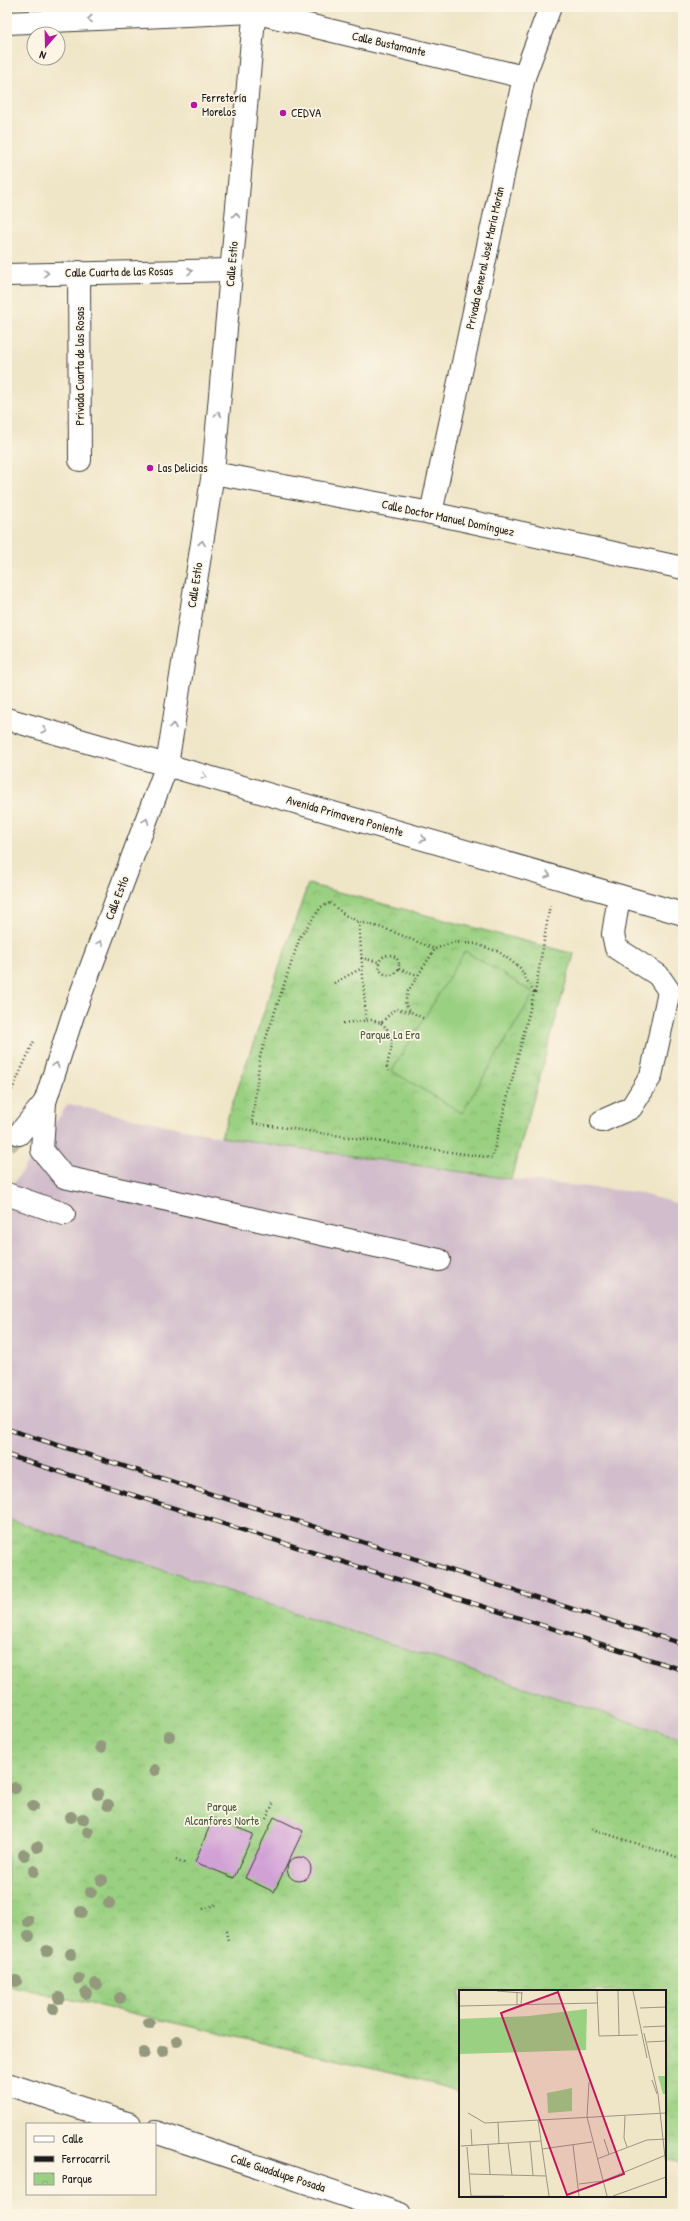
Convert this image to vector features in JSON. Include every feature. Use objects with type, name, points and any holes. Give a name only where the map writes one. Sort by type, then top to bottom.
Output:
[{"type":"street","name":"Privada General José María Morán","points":[[431,513],[524,77],[550,7]]},
{"type":"street","name":"Calle Bustamante","points":[[7,23],[255,10],[524,77]]},
{"type":"street","name":"Calle Estío","points":[[19,1134],[44,1102],[73,1015],[167,765],[213,473],[255,10]]},
{"type":"street","name":"Calle Cuarta de las Rosas","points":[[7,275],[79,272],[231,270]]},
{"type":"street","name":"Privada Cuarta de las Rosas","points":[[79,272],[80,460]]},
{"type":"street","name":"Calle Doctor Manuel Domínguez","points":[[213,473],[431,513],[683,568]]},
{"type":"street","name":"Avenida Primavera Poniente","points":[[7,719],[683,914]]},
{"type":"street","points":[[602,1121],[631,1108],[651,1076],[669,991],[658,975],[616,948],[613,934],[620,896]]},
{"type":"street","points":[[44,1102],[42,1150],[64,1177],[439,1260]]},
{"type":"street","points":[[7,1194],[64,1214]]},
{"type":"street","points":[[7,2084],[127,2123]]},
{"type":"street","name":"Calle Guadalupe Posada","points":[[156,2132],[400,2214]]},
{"type":"path","points":[[435,949],[386,929],[359,922],[346,915],[330,903],[321,907],[300,937],[260,1056],[252,1123],[492,1158],[534,993],[542,941],[556,878]]},
{"type":"path","points":[[359,922],[366,1020]]},
{"type":"path","points":[[411,1012],[405,1004],[408,992],[418,975],[435,949],[454,942],[476,944],[499,952],[520,968],[534,993]]},
{"type":"path","points":[[389,954],[395,956],[399,962],[399,969],[394,974],[386,975],[379,970],[379,962],[382,956],[389,954]]},
{"type":"path","points":[[361,958],[379,962]]},
{"type":"path","points":[[334,983],[362,968]]},
{"type":"path","points":[[399,969],[418,975]]},
{"type":"path","points":[[381,1023],[395,1008],[411,1012],[423,1018]]},
{"type":"path","points":[[343,1023],[366,1020],[381,1023],[388,1030],[393,1042],[386,1067],[389,1071]]},
{"type":"path","points":[[266,1819],[274,1802]]},
{"type":"path","points":[[592,1829],[683,1859]]},
{"type":"path","points":[[176,1859],[184,1863]]},
{"type":"path","points":[[203,1909],[217,1904]]},
{"type":"path","points":[[226,1931],[228,1941]]},
{"type":"shaded area","points":[[68,1104],[221,1137],[511,1179],[634,1192],[683,1205],[683,1739],[7,1519],[7,1193]]},
{"type":"green space","name":"Parque La Era","points":[[308,884],[574,954],[511,1179],[221,1137]]},
{"type":"green space","points":[[465,951],[534,993],[462,1113],[392,1071]]},
{"type":"green space","name":"Parque Alcanfores Norte","points":[[7,1519],[683,1739],[683,2163],[666,2158],[666,1990],[459,1990],[459,2092],[400,2074],[7,1985]]},
{"type":"building","points":[[274,1817],[303,1831],[274,1892],[245,1878]]},
{"type":"building","points":[[213,1818],[253,1834],[234,1878],[195,1862]]},
{"type":"building","points":[[299,1857],[304,1858],[310,1864],[310,1874],[304,1880],[299,1881],[294,1880],[288,1874],[287,1869],[288,1864],[294,1858]]},
{"type":"tunnel","points":[[7,1143],[19,1134]]},
{"type":"railway","points":[[7,1429],[683,1644]]},
{"type":"railway","points":[[7,1455],[683,1670]]},
{"type":"place","name":"Ferretería Morelos","points":[[194,105]]},
{"type":"place","name":"CEDVA","points":[[283,113]]},
{"type":"place","name":"Las Delicias","points":[[150,468]]}]
